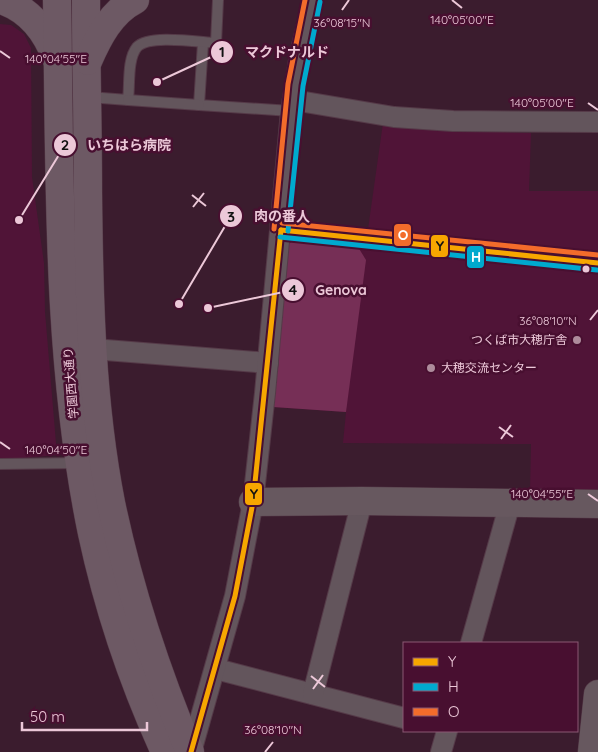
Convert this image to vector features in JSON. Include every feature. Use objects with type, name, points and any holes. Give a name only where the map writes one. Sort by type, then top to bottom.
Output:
[{"type":"highway","points":[[0,0],[22,10],[33,19],[51,44],[58,64]]},
{"type":"highway","name":"学園西大通り","points":[[57,0],[62,241],[70,381],[80,463],[92,534],[110,603],[127,659],[165,752]]},
{"type":"highway","name":"学園西大通り","points":[[86,0],[93,349],[98,409],[116,520],[148,646],[166,697],[190,752]]},
{"type":"highway","points":[[87,64],[106,27],[134,0]]},
{"type":"street","points":[[190,752],[216,669],[235,596],[253,502],[292,106],[300,54],[313,0]]},
{"type":"street","points":[[292,106],[453,121],[598,122]]},
{"type":"street","points":[[93,349],[268,363]]},
{"type":"street","points":[[253,502],[362,501],[598,504]]},
{"type":"street","points":[[314,694],[362,501]]},
{"type":"street","points":[[471,642],[510,503]]},
{"type":"street","points":[[216,669],[403,718]]},
{"type":"street","points":[[592,752],[598,694]]},
{"type":"street","points":[[441,752],[447,732]]},
{"type":"lane","points":[[128,100],[131,60],[137,47],[148,39],[216,44],[218,0]]},
{"type":"lane","points":[[199,105],[203,43]]},
{"type":"lane","points":[[87,97],[199,105],[292,106]]},
{"type":"lane","points":[[281,230],[598,263]]},
{"type":"lane","points":[[0,464],[80,463]]},
{"type":"shaded area","points":[[0,24],[11,25],[24,34],[31,48],[32,177],[44,263],[45,312],[57,455],[0,460]]},
{"type":"shaded area","points":[[383,123],[435,130],[531,133],[529,191],[598,191],[598,493],[530,491],[531,444],[343,443],[346,412],[273,407],[290,221],[368,229]]},
{"type":"shaded area","points":[[292,241],[358,247],[366,260],[346,412],[273,407],[287,246]]},
{"type":"transit line","name":"O","points":[[274,229],[288,84],[305,0]]},
{"type":"transit line","name":"H","points":[[288,231],[303,86],[320,2]]},
{"type":"transit line","name":"O","points":[[282,223],[598,255]]},
{"type":"transit line","name":"Y","points":[[281,230],[598,263]]},
{"type":"transit line","name":"Y","points":[[191,752],[235,596],[253,502],[281,230]]},
{"type":"transit line","name":"H","points":[[280,237],[597,270]]},
{"type":"place","name":"マクドナルド","points":[[157,82]]},
{"type":"place","name":"いちはら病院","points":[[19,220]]},
{"type":"place","name":"肉の番人","points":[[179,304]]},
{"type":"place","name":"Genova","points":[[208,308]]},
{"type":"place","name":"つくば市大穂庁舎","points":[[577,340]]},
{"type":"place","name":"大穂交流センター","points":[[431,368]]}]
